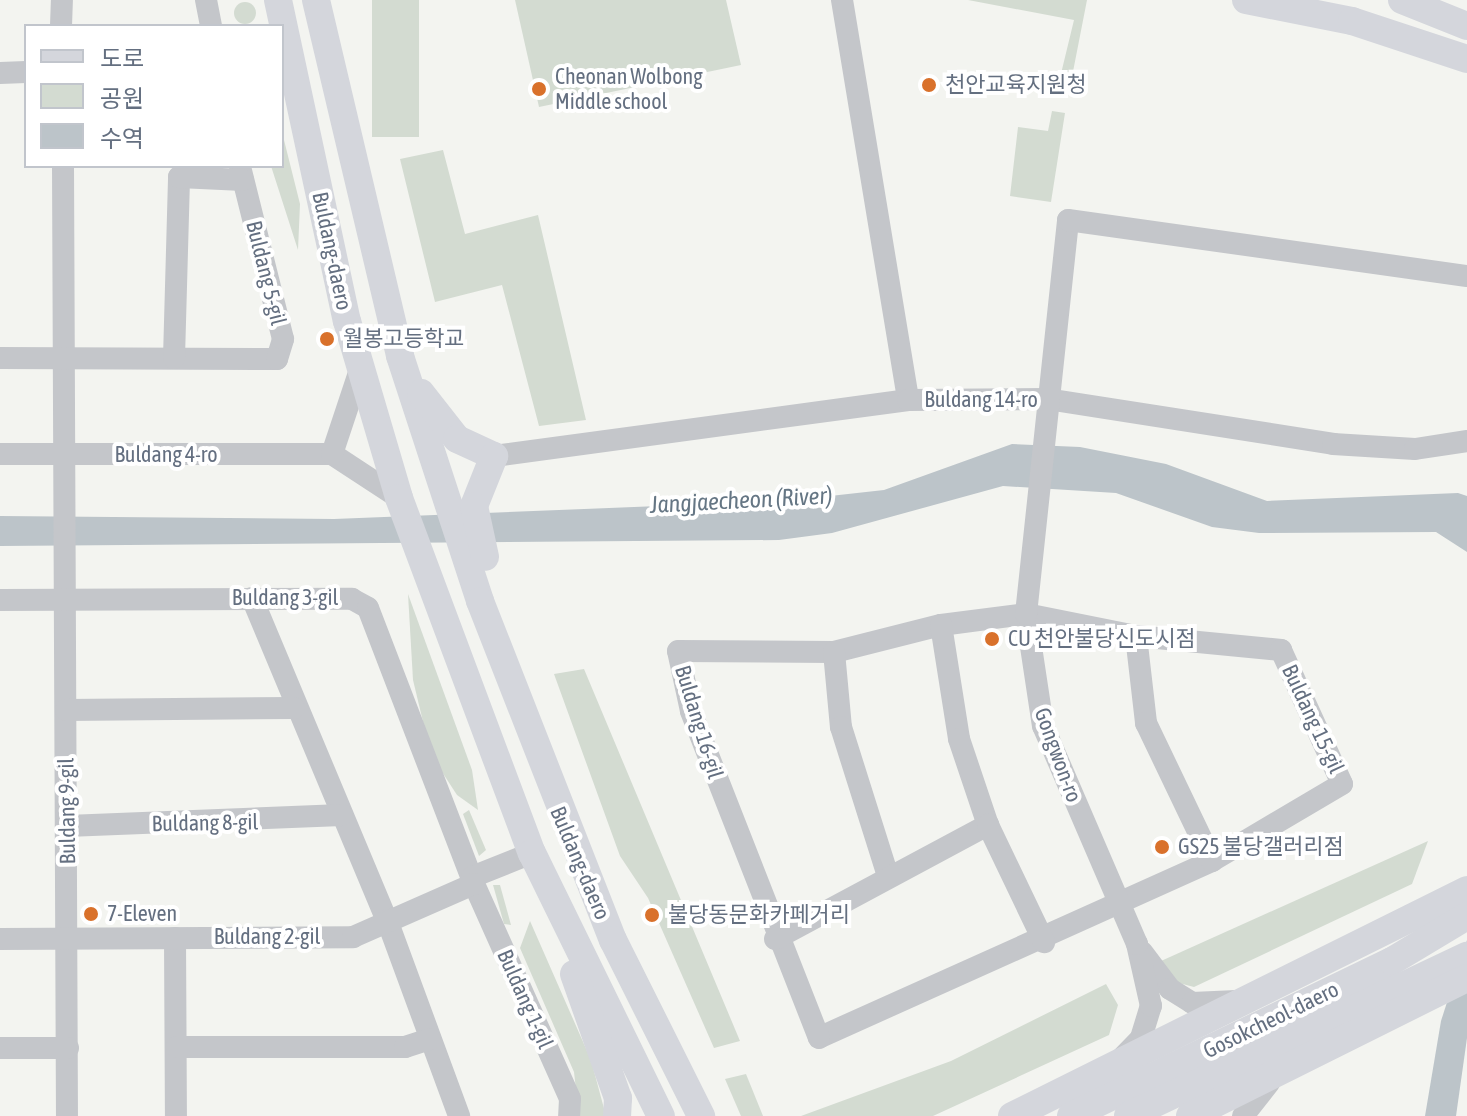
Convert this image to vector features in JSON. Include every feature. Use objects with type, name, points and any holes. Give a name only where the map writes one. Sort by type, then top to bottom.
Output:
[{"type":"main road","name":"Buldang-daero","points":[[278,0],[283,24]]},
{"type":"main road","name":"Buldang-daero","points":[[316,0],[404,369],[480,601],[547,784],[701,1116]]},
{"type":"main road","points":[[1246,0],[1352,21],[1467,59]]},
{"type":"main road","points":[[1402,0],[1467,26]]},
{"type":"main road","name":"Buldang-daero","points":[[284,27],[360,370],[399,498],[437,607],[532,853],[661,1116]]},
{"type":"main road","points":[[404,369],[457,439],[494,456],[475,498],[485,557],[480,601]]},
{"type":"main road","points":[[1012,1116],[1259,998],[1467,890]]},
{"type":"main road","points":[[558,907],[565,950],[618,1098],[617,1116]]},
{"type":"main road","name":"Gosokcheol-daero","points":[[1071,1116],[1392,961],[1467,916]]},
{"type":"main road","name":"Gosokcheol-daero","points":[[1128,1116],[1467,956]]},
{"type":"main road","points":[[1190,1116],[1467,978]]},
{"type":"main road","points":[[678,1072],[710,1116]]},
{"type":"street","points":[[61,24],[62,0]]},
{"type":"street","points":[[206,0],[211,24]]},
{"type":"street","points":[[842,0],[908,400]]},
{"type":"street","points":[[0,73],[24,72]]},
{"type":"street","points":[[63,168],[67,357],[64,455]]},
{"type":"street","name":"Buldang 5-gil","points":[[0,358],[277,359],[283,352],[242,173],[179,177],[174,358]]},
{"type":"street","points":[[1047,399],[1068,220],[1467,276]]},
{"type":"street","points":[[360,370],[332,454],[399,498]]},
{"type":"street","name":"Buldang 14-ro","points":[[494,456],[908,400],[1047,399],[1333,444],[1415,449],[1467,441]]},
{"type":"street","name":"Gongwon-ro","points":[[1047,399],[1026,614],[1043,726],[1137,944]]},
{"type":"street","name":"Buldang 4-ro","points":[[0,454],[332,454]]},
{"type":"street","name":"Buldang 9-gil","points":[[64,455],[69,938],[67,1116]]},
{"type":"street","points":[[252,598],[294,708],[387,920],[459,1116]]},
{"type":"street","name":"Buldang 3-gil","points":[[0,600],[352,599],[368,608],[473,881]]},
{"type":"street","name":"Buldang 16-gil","points":[[1026,614],[941,625],[834,652],[678,651],[691,711],[809,1038],[1044,942],[1120,905]]},
{"type":"street","name":"Buldang 15-gil","points":[[1026,614],[1136,636],[1281,650],[1342,784],[1212,861],[1120,905]]},
{"type":"street","points":[[941,625],[959,739],[988,825],[1044,942]]},
{"type":"street","points":[[1136,636],[1146,723],[1212,861]]},
{"type":"street","points":[[834,652],[841,727],[888,876]]},
{"type":"street","points":[[66,710],[294,708]]},
{"type":"street","name":"Buldang 8-gil","points":[[67,826],[342,815]]},
{"type":"street","points":[[775,939],[988,825]]},
{"type":"street","name":"Buldang 2-gil","points":[[0,939],[353,937],[532,853]]},
{"type":"street","name":"Buldang 1-gil","points":[[473,881],[570,1099],[569,1116]]},
{"type":"street","points":[[175,938],[176,1116]]},
{"type":"street","points":[[1137,944],[1170,989],[1192,1003],[1259,998]]},
{"type":"street","points":[[1114,1068],[1141,1038],[1151,1006],[1137,944]]},
{"type":"street","points":[[177,1047],[405,1047],[430,1039]]},
{"type":"street","points":[[0,1048],[68,1048]]},
{"type":"street","points":[[1243,1116],[1252,1098],[1285,1068]]},
{"type":"green space","points":[[372,0],[419,0],[419,137],[372,137]]},
{"type":"green space","points":[[515,0],[726,0],[741,65],[539,107]]},
{"type":"green space","points":[[968,0],[1087,0],[1070,87],[1058,86],[1074,20]]},
{"type":"green space","points":[[241,2],[249,2],[256,13],[249,24],[241,24],[234,17],[234,9]]},
{"type":"green space","points":[[1052,111],[1065,113],[1051,202],[1010,196],[1018,127],[1048,131]]},
{"type":"green space","points":[[284,140],[300,204],[298,250],[272,168],[284,168]]},
{"type":"green space","points":[[443,150],[465,234],[538,215],[586,420],[539,426],[502,285],[435,302],[400,159]]},
{"type":"green space","points":[[408,594],[472,770],[478,810],[457,795],[431,755],[413,680]]},
{"type":"green space","points":[[584,669],[740,1041],[714,1048],[648,898],[620,856],[554,674]]},
{"type":"green space","points":[[469,810],[486,850],[479,856],[463,814]]},
{"type":"green space","points":[[1428,841],[1412,884],[1194,987],[1175,982],[1161,961]]},
{"type":"green space","points":[[493,885],[500,885],[511,925],[504,924]]},
{"type":"green space","points":[[530,921],[591,1060],[606,1116],[579,1116],[574,1072],[520,948]]},
{"type":"green space","points":[[1106,984],[1118,1005],[1109,1035],[933,1116],[801,1116],[951,1061]]},
{"type":"green space","points":[[746,1074],[763,1116],[741,1116],[725,1079]]},
{"type":"water","points":[[1012,444],[1080,447],[1166,464],[1267,501],[1458,493],[1467,496],[1467,552],[1436,532],[1259,533],[1212,527],[1116,493],[1003,486],[832,533],[779,540],[0,546],[0,516],[334,519],[785,501],[884,490]]},
{"type":"water","points":[[1467,940],[1467,1038],[1456,1116],[1425,1116],[1441,1021]]},
{"type":"place","name":"천안교육지원청","points":[[929,85]]},
{"type":"place","name":"Cheonan Wolbong Middle school","points":[[539,89]]},
{"type":"place","name":"월봉고등학교","points":[[327,339]]},
{"type":"place","name":"CU 천안불당신도시점","points":[[992,639]]},
{"type":"place","name":"GS25 불당갤러리점","points":[[1162,847]]},
{"type":"place","name":"7-Eleven","points":[[91,914]]},
{"type":"place","name":"불당동문화카페거리","points":[[652,915]]},
{"type":"water label","name":"Jangjaecheon (River)","points":[[741,500]]}]
